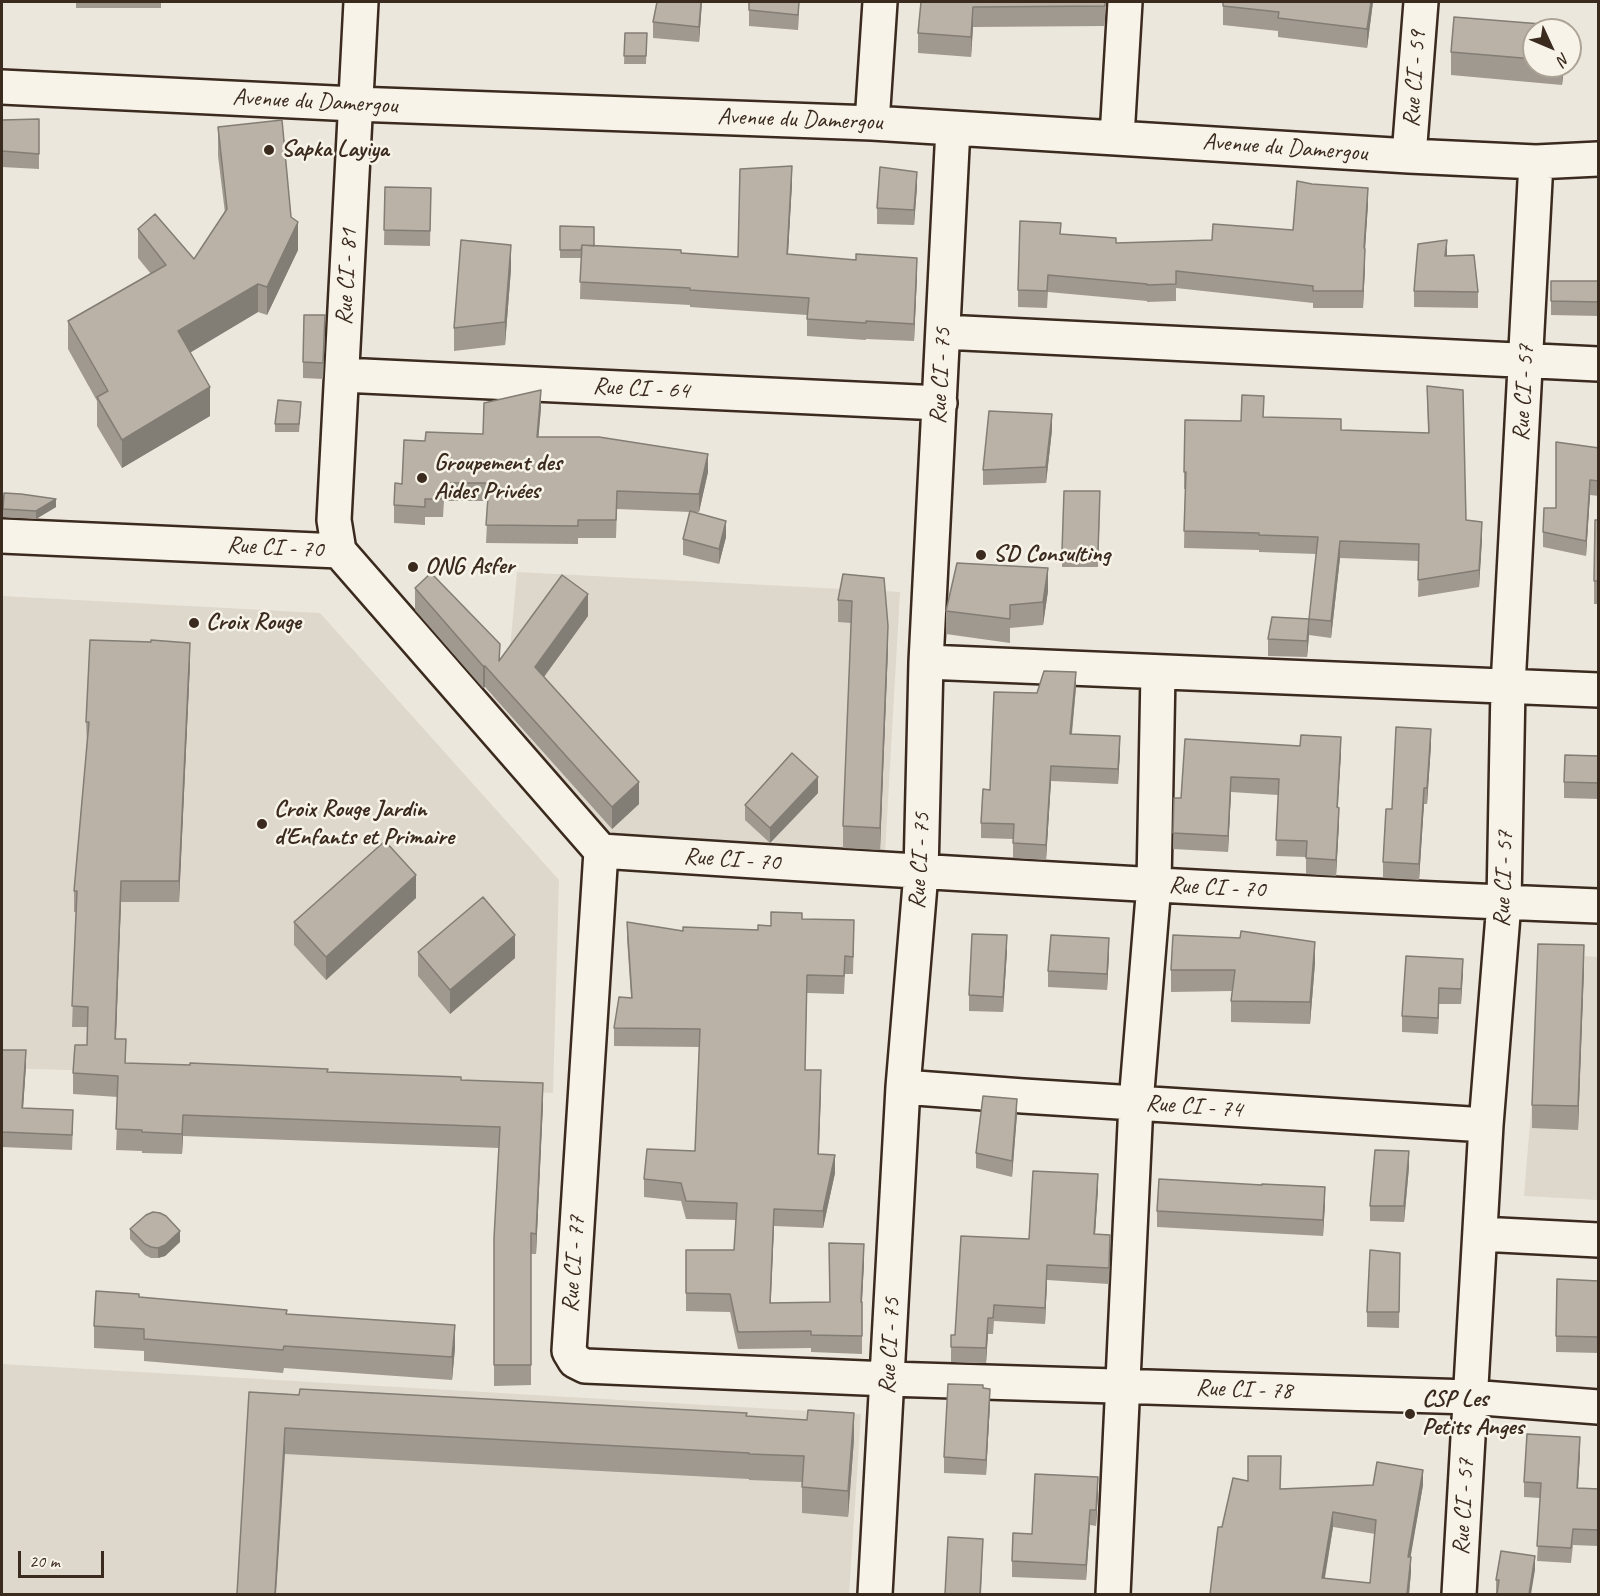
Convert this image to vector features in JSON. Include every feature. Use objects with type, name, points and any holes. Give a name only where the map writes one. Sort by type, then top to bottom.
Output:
[{"type":"street","name":"Rue CI - 81","points":[[339,551],[334,520],[361,2]]},
{"type":"street","points":[[872,123],[880,2]]},
{"type":"street","points":[[1117,137],[1125,2]]},
{"type":"street","name":"Rue CI - 59","points":[[1409,156],[1421,2]]},
{"type":"street","name":"Avenue du Damergou","points":[[2,87],[355,104],[872,123],[1536,162],[1599,159]]},
{"type":"street","name":"Rue CI - 75","points":[[875,1594],[903,1087],[921,873],[926,662],[953,128]]},
{"type":"street","name":"Rue CI - 57","points":[[1459,1594],[1486,1125],[1504,903],[1508,686],[1536,162]]},
{"type":"street","points":[[943,332],[1599,364]]},
{"type":"street","name":"Rue CI - 64","points":[[342,375],[940,403]]},
{"type":"street","name":"Rue CI - 70","points":[[2,536],[339,551],[601,851],[921,873],[1599,906]]},
{"type":"street","points":[[926,662],[1599,690]]},
{"type":"street","points":[[1113,1594],[1136,1103],[1154,884],[1158,672]]},
{"type":"street","name":"Rue CI - 77","points":[[601,851],[569,1351],[575,1361],[585,1366],[888,1379]]},
{"type":"street","name":"Rue CI - 74","points":[[903,1087],[1486,1125]]},
{"type":"street","points":[[1480,1234],[1599,1240]]},
{"type":"street","name":"Rue CI - 78","points":[[888,1379],[1470,1397],[1599,1407]]},
{"type":"shaded area","points":[[517,572],[900,592],[885,853],[606,837],[482,698],[506,693]]},
{"type":"shaded area","points":[[2,596],[320,613],[559,880],[553,1093],[132,1072],[2,1068]]},
{"type":"shaded area","points":[[1544,953],[1598,957],[1598,1200],[1524,1196]]},
{"type":"shaded area","points":[[2,1364],[861,1414],[849,1594],[2,1594]]},
{"type":"building","points":[[657,2],[701,2],[699,27],[653,22]]},
{"type":"building","points":[[749,2],[799,2],[798,15],[749,10]]},
{"type":"building","points":[[921,2],[1105,2],[1105,6],[973,7],[971,37],[918,33]]},
{"type":"building","points":[[1223,2],[1371,2],[1367,29],[1278,18],[1279,12],[1223,6]]},
{"type":"building","points":[[1454,17],[1522,22],[1522,58],[1451,52]]},
{"type":"building","points":[[625,33],[647,33],[646,56],[624,56]]},
{"type":"building","points":[[39,119],[39,154],[2,151],[2,120]]},
{"type":"building","points":[[282,120],[291,217],[298,222],[267,287],[258,284],[178,331],[210,387],[122,440],[97,397],[108,391],[68,321],[166,265],[138,229],[155,214],[194,259],[227,209],[218,127]]},
{"type":"building","points":[[792,166],[787,254],[856,260],[856,254],[917,258],[914,324],[807,319],[809,298],[580,282],[582,245],[681,250],[681,253],[738,257],[740,169]]},
{"type":"building","points":[[880,167],[917,172],[914,210],[877,208]]},
{"type":"building","points":[[1297,181],[1368,188],[1363,291],[1313,291],[1313,286],[1176,271],[1176,284],[1147,285],[1048,275],[1047,291],[1018,290],[1020,221],[1061,223],[1060,234],[1116,238],[1116,243],[1212,240],[1213,224],[1293,230]]},
{"type":"building","points":[[385,187],[431,188],[430,231],[384,230]]},
{"type":"building","points":[[560,226],[594,227],[594,246],[582,245],[581,250],[560,250]]},
{"type":"building","points":[[461,240],[511,245],[505,322],[454,328]]},
{"type":"building","points":[[1447,240],[1445,256],[1474,255],[1478,292],[1414,291],[1418,244]]},
{"type":"building","points":[[1551,281],[1599,281],[1599,302],[1551,301]]},
{"type":"building","points":[[304,315],[325,315],[323,363],[303,362]]},
{"type":"building","points":[[1427,386],[1463,390],[1466,520],[1482,522],[1479,570],[1418,580],[1419,544],[1340,541],[1331,621],[1309,619],[1318,537],[1184,531],[1185,420],[1241,421],[1242,395],[1264,396],[1263,417],[1341,419],[1341,430],[1429,433]]},
{"type":"building","points":[[541,390],[537,437],[599,437],[708,454],[699,494],[617,491],[616,520],[578,520],[578,526],[486,525],[489,483],[444,483],[443,499],[425,499],[425,507],[394,505],[395,483],[402,484],[404,440],[425,441],[426,432],[483,434],[484,403]]},
{"type":"building","points":[[278,400],[301,402],[299,424],[275,424]]},
{"type":"building","points":[[989,411],[1052,414],[1046,467],[983,470]]},
{"type":"building","points":[[1556,442],[1599,448],[1599,481],[1590,480],[1586,541],[1543,532],[1544,508],[1556,508]]},
{"type":"building","points":[[1064,491],[1100,491],[1098,552],[1062,551]]},
{"type":"building","points":[[4,493],[56,499],[36,511],[3,509]]},
{"type":"building","points":[[690,511],[726,521],[719,549],[683,539]]},
{"type":"building","points":[[1595,520],[1599,520],[1599,581],[1594,581]]},
{"type":"building","points":[[957,563],[1048,568],[1043,602],[1010,605],[1010,619],[946,611]]},
{"type":"building","points":[[431,573],[500,644],[499,661],[562,575],[588,594],[535,667],[639,782],[612,807],[415,588]]},
{"type":"building","points":[[843,574],[884,578],[888,626],[880,828],[843,826],[852,601],[838,600]]},
{"type":"building","points":[[1272,617],[1309,619],[1307,641],[1268,639]]},
{"type":"building","points":[[90,640],[151,642],[151,640],[190,643],[179,881],[121,881],[115,1039],[126,1039],[125,1063],[190,1065],[190,1063],[328,1069],[327,1072],[461,1077],[461,1080],[543,1083],[536,1234],[531,1233],[531,1365],[494,1365],[494,1238],[500,1127],[183,1115],[182,1134],[116,1129],[118,1076],[73,1073],[75,1045],[87,1045],[88,1007],[72,1006],[77,891],[74,891],[89,722],[86,722]]},
{"type":"building","points":[[1044,671],[1076,672],[1070,734],[1120,736],[1118,769],[1051,766],[1046,845],[1013,843],[1014,824],[981,823],[983,789],[990,790],[994,692],[1037,693]]},
{"type":"building","points":[[1396,727],[1431,729],[1419,864],[1383,862],[1386,809],[1392,809]]},
{"type":"building","points":[[1301,735],[1341,737],[1336,860],[1306,858],[1307,841],[1276,840],[1279,779],[1231,777],[1228,836],[1173,833],[1174,798],[1181,798],[1185,739],[1300,746]]},
{"type":"building","points":[[792,753],[818,777],[770,828],[745,805]]},
{"type":"building","points":[[1565,755],[1599,756],[1599,783],[1564,782]]},
{"type":"building","points":[[385,841],[416,875],[326,957],[294,922]]},
{"type":"building","points":[[483,897],[515,935],[450,990],[418,952]]},
{"type":"building","points":[[771,912],[802,913],[802,919],[854,920],[853,957],[845,956],[844,976],[807,975],[805,1070],[821,1070],[818,1154],[835,1155],[823,1211],[774,1209],[770,1303],[830,1302],[829,1243],[864,1244],[862,1336],[811,1335],[811,1331],[738,1332],[730,1294],[686,1293],[686,1250],[734,1250],[737,1203],[686,1201],[681,1183],[644,1179],[647,1149],[695,1151],[700,1029],[614,1028],[619,997],[632,998],[627,922],[683,931],[683,927],[758,930],[758,925],[771,926]]},
{"type":"building","points":[[1241,931],[1315,942],[1310,1002],[1231,1001],[1235,970],[1171,970],[1173,935],[1240,938]]},
{"type":"building","points":[[972,934],[1007,935],[1003,997],[969,995]]},
{"type":"building","points":[[1051,935],[1109,938],[1107,974],[1048,971]]},
{"type":"building","points":[[1538,944],[1584,945],[1578,1106],[1532,1105]]},
{"type":"building","points":[[1406,956],[1463,959],[1461,989],[1439,988],[1438,1018],[1402,1016]]},
{"type":"building","points":[[2,1050],[26,1050],[22,1108],[73,1110],[72,1135],[2,1132]]},
{"type":"building","points":[[983,1096],[1017,1099],[1012,1161],[976,1153]]},
{"type":"building","points":[[1375,1150],[1409,1151],[1404,1206],[1370,1206]]},
{"type":"building","points":[[1033,1171],[1098,1174],[1094,1234],[1110,1235],[1109,1268],[1047,1265],[1045,1308],[994,1305],[993,1318],[988,1318],[986,1348],[951,1347],[951,1335],[955,1335],[961,1236],[1029,1239]]},
{"type":"building","points":[[1159,1179],[1325,1187],[1323,1220],[1157,1211]]},
{"type":"building","points":[[153,1212],[166,1216],[180,1231],[165,1245],[158,1248],[145,1244],[130,1229]]},
{"type":"building","points":[[1370,1250],[1400,1253],[1399,1312],[1367,1312]]},
{"type":"building","points":[[1557,1279],[1599,1281],[1599,1337],[1556,1336]]},
{"type":"building","points":[[96,1291],[287,1310],[286,1314],[455,1325],[452,1357],[284,1346],[283,1350],[144,1339],[144,1329],[94,1326]]},
{"type":"building","points":[[948,1384],[983,1385],[983,1388],[990,1389],[986,1460],[944,1457]]},
{"type":"building","points":[[300,1389],[747,1413],[746,1416],[807,1420],[808,1410],[854,1413],[848,1491],[802,1487],[804,1456],[285,1428],[275,1594],[237,1594],[249,1392],[299,1395]]},
{"type":"building","points":[[1527,1434],[1580,1437],[1577,1488],[1599,1489],[1599,1530],[1573,1529],[1571,1548],[1537,1546],[1541,1483],[1524,1482]]},
{"type":"building","points":[[1248,1456],[1281,1456],[1280,1489],[1373,1485],[1377,1462],[1423,1470],[1408,1557],[1411,1557],[1407,1594],[1210,1594],[1218,1527],[1222,1527],[1233,1478],[1248,1481]],"holes":[[[1333,1512],[1376,1520],[1370,1583],[1322,1578]]]},
{"type":"building","points":[[1035,1474],[1098,1477],[1096,1510],[1090,1510],[1086,1565],[1012,1561],[1013,1533],[1032,1534]]},
{"type":"building","points":[[948,1537],[983,1539],[980,1594],[945,1594]]},
{"type":"building","points":[[1501,1551],[1535,1556],[1529,1594],[1497,1594],[1499,1580],[1496,1580]]},
{"type":"place","name":"Sapka Layiya","points":[[269,150]]},
{"type":"place","name":"Groupement des Aides Privées","points":[[422,478]]},
{"type":"place","name":"SD Consulting","points":[[981,555]]},
{"type":"place","name":"ONG Asfer","points":[[413,567]]},
{"type":"place","name":"Croix Rouge","points":[[194,623]]},
{"type":"place","name":"Croix Rouge Jardin d'Enfants et Primaire","points":[[262,824]]},
{"type":"place","name":"CSP Les Petits Anges","points":[[1410,1414]]}]
